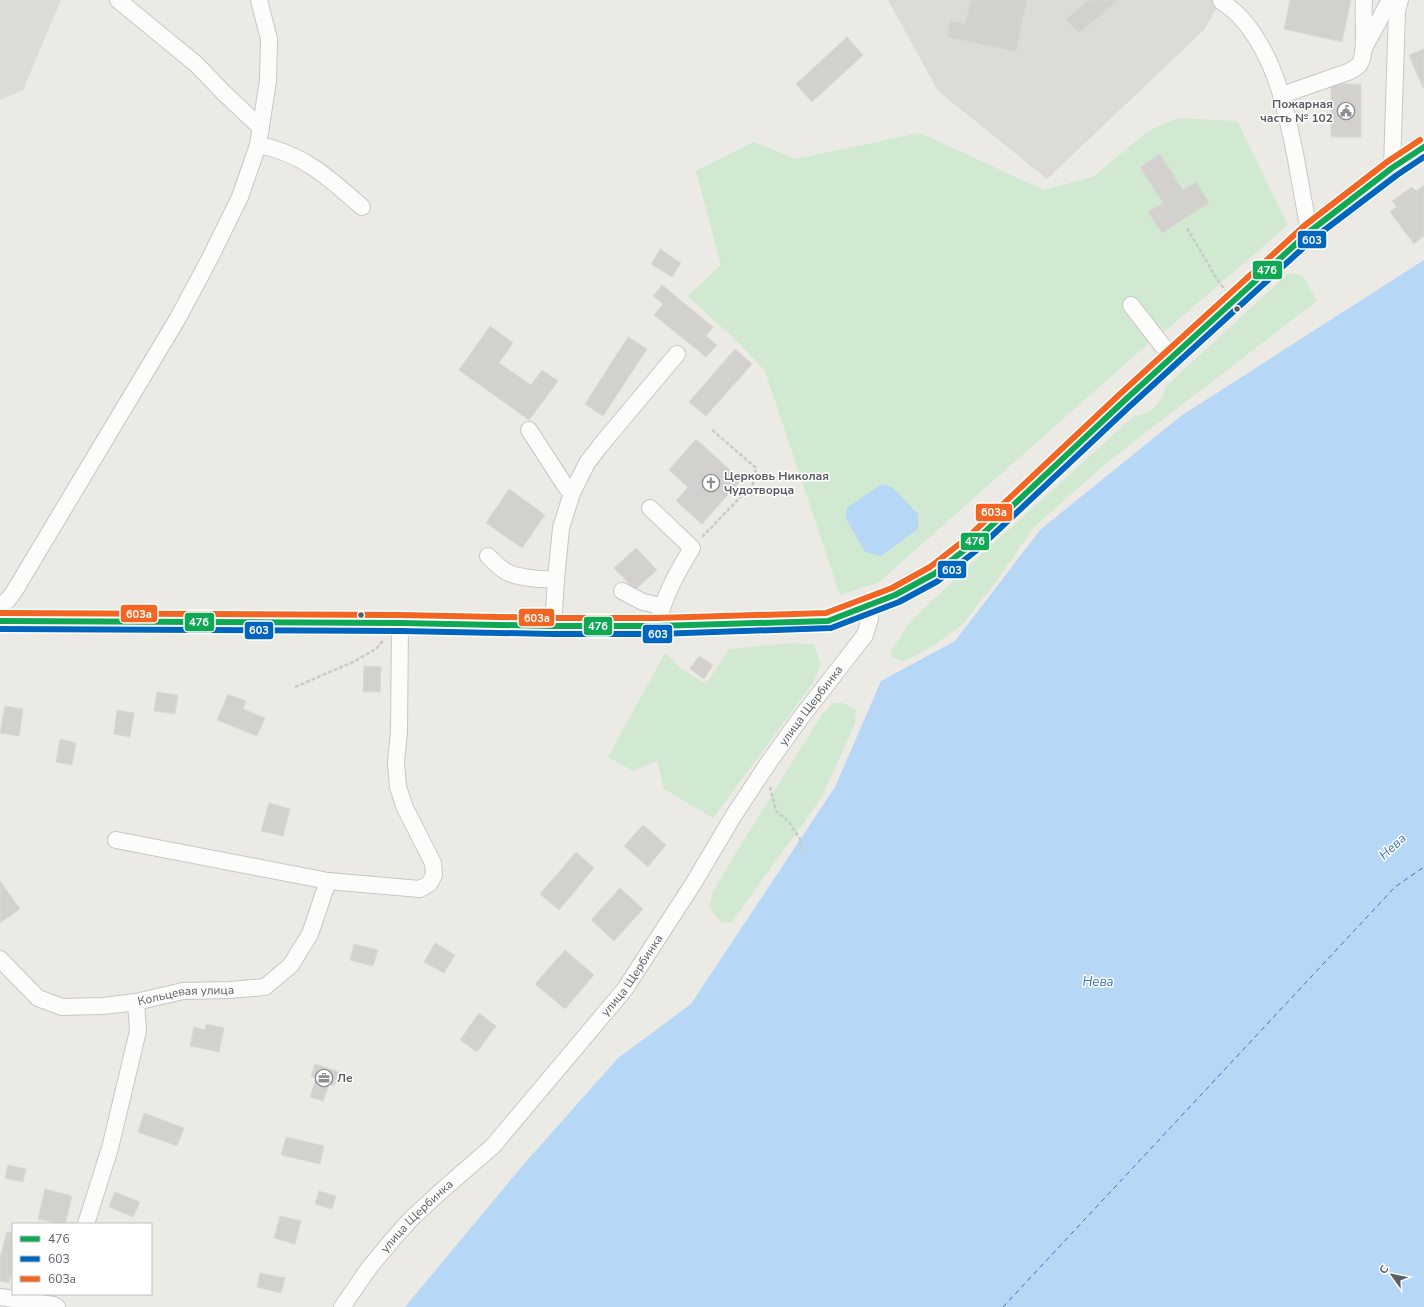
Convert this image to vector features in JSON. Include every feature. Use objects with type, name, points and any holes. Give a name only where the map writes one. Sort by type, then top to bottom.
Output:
[{"type":"street","points":[[0,606],[13,594],[181,311],[210,258],[240,197],[258,145],[268,81],[269,46],[266,26],[259,0]]},
{"type":"street","points":[[1364,0],[1362,13],[1367,41]]},
{"type":"street","points":[[1282,95],[1348,72],[1358,66],[1367,41],[1390,0]]},
{"type":"street","points":[[1392,168],[1397,11],[1400,0]]},
{"type":"street","points":[[118,1],[196,64],[261,128]]},
{"type":"street","points":[[1221,1],[1241,18],[1257,39],[1270,63],[1282,95],[1309,232]]},
{"type":"street","points":[[1367,41],[1381,32],[1390,32],[1397,35]]},
{"type":"street","points":[[258,145],[290,154],[322,172],[362,207]]},
{"type":"street","points":[[0,621],[398,622],[554,626],[657,626],[828,621],[895,595],[934,574],[972,544],[1309,232],[1392,168],[1424,147]]},
{"type":"street","points":[[1131,305],[1172,358]]},
{"type":"street","points":[[554,626],[556,579],[561,528],[572,494],[587,463],[677,354]]},
{"type":"street","points":[[529,430],[572,494]]},
{"type":"street","points":[[650,508],[692,548],[674,578],[662,606],[657,626]]},
{"type":"street","points":[[488,556],[506,572],[546,580],[556,579]]},
{"type":"street","points":[[622,591],[643,602],[662,606]]},
{"type":"street","name":"улица Щербинка","points":[[342,1307],[369,1268],[393,1239],[411,1219],[493,1146],[625,990],[763,771],[802,716],[865,635],[870,618],[865,607]]},
{"type":"street","points":[[116,840],[328,882],[420,889],[429,884],[434,875],[433,863],[405,808],[398,788],[396,762],[398,732],[398,622]]},
{"type":"street","name":"Кольцевая улица","points":[[0,959],[38,998],[62,1007],[102,1006],[136,1002],[183,991],[230,990],[265,987],[291,965],[310,934],[328,882]]},
{"type":"street","points":[[86,1223],[110,1148],[138,1031],[136,1002]]},
{"type":"street","points":[[0,1297],[56,1302]]},
{"type":"path","points":[[1187,228],[1215,276],[1233,301]]},
{"type":"path","points":[[692,548],[753,484],[756,468],[711,428]]},
{"type":"path","points":[[295,687],[353,662],[376,648],[398,622]]},
{"type":"path","points":[[763,771],[771,789],[776,811],[789,822],[800,839],[803,852]]},
{"type":"shaded area","points":[[0,0],[61,0],[23,90],[0,100]]},
{"type":"shaded area","points":[[888,0],[1221,0],[1204,30],[1047,179],[938,91]]},
{"type":"green space","points":[[1179,118],[1237,121],[1288,225],[1171,326],[1142,349],[879,582],[840,595],[765,371],[739,343],[688,296],[721,265],[696,171],[754,142],[796,159],[920,133],[1044,190],[1093,177],[1148,131]]},
{"type":"green space","points":[[1289,273],[1303,276],[1317,301],[1110,460],[1034,527],[995,583],[962,625],[933,646],[904,661],[893,658],[890,652],[911,621],[971,564],[1134,416],[1146,413],[1155,407],[1162,398],[1166,386]]},
{"type":"green space","points":[[791,643],[814,644],[821,664],[813,683],[713,818],[664,789],[657,761],[633,771],[608,757],[665,653],[683,670],[706,684],[729,649]]},
{"type":"green space","points":[[833,703],[843,703],[856,710],[855,724],[822,797],[731,923],[721,922],[709,907],[713,892],[821,716]]},
{"type":"water","name":"Нева","points":[[1424,260],[1424,1307],[405,1307],[523,1165],[618,1058],[691,1004],[835,787],[881,681],[955,641],[1041,529],[1181,416]]},
{"type":"water","points":[[882,484],[892,487],[918,514],[918,529],[881,556],[865,552],[846,519],[847,508]]},
{"type":"building","points":[[971,0],[1027,0],[1016,52],[947,37],[950,21],[965,24]]},
{"type":"building","points":[[1089,0],[1119,0],[1079,33],[1066,19]]},
{"type":"building","points":[[1290,0],[1351,0],[1342,42],[1284,29]]},
{"type":"building","points":[[847,37],[863,55],[812,102],[796,84]]},
{"type":"building","points":[[1424,49],[1424,88],[1423,88],[1409,55]]},
{"type":"building","name":"Пожарная часть № 102","points":[[1331,84],[1361,84],[1361,137],[1331,137]]},
{"type":"building","points":[[1160,154],[1183,190],[1196,182],[1209,203],[1162,233],[1148,212],[1163,203],[1140,167]]},
{"type":"building","points":[[1424,185],[1424,236],[1414,244],[1390,212],[1397,207],[1392,201],[1412,187],[1416,191]]},
{"type":"building","points":[[660,249],[681,263],[672,277],[651,264]]},
{"type":"building","points":[[662,285],[713,327],[706,336],[717,345],[706,357],[654,315],[663,304],[653,296]]},
{"type":"building","points":[[490,326],[513,343],[499,363],[531,385],[542,370],[558,381],[529,420],[459,370]]},
{"type":"building","points":[[628,337],[647,349],[603,416],[585,404]]},
{"type":"building","points":[[735,349],[752,364],[706,416],[689,402]]},
{"type":"building","name":"Церковь Николая Чудотворца","points":[[696,439],[741,480],[702,524],[676,501],[688,487],[669,470]]},
{"type":"building","points":[[509,489],[545,515],[522,548],[486,523]]},
{"type":"building","points":[[636,548],[657,570],[635,590],[614,568]]},
{"type":"building","points":[[699,656],[713,665],[704,679],[690,669]]},
{"type":"building","points":[[364,666],[381,667],[380,692],[363,692]]},
{"type":"building","points":[[157,692],[178,695],[175,714],[154,711]]},
{"type":"building","points":[[228,694],[246,701],[243,709],[265,718],[257,736],[217,720]]},
{"type":"building","points":[[5,706],[23,709],[19,736],[0,733]]},
{"type":"building","points":[[117,710],[134,713],[130,737],[114,734]]},
{"type":"building","points":[[60,739],[76,743],[72,765],[56,762]]},
{"type":"building","points":[[269,803],[290,809],[283,836],[261,831]]},
{"type":"building","points":[[643,825],[666,845],[648,867],[624,846]]},
{"type":"building","points":[[576,852],[594,868],[559,910],[540,894]]},
{"type":"building","points":[[0,881],[20,909],[0,923]]},
{"type":"building","points":[[620,888],[643,909],[614,941],[591,920]]},
{"type":"building","points":[[435,943],[455,955],[444,973],[424,962]]},
{"type":"building","points":[[354,944],[378,950],[373,966],[350,960]]},
{"type":"building","points":[[565,950],[594,975],[565,1009],[535,984]]},
{"type":"building","points":[[479,1013],[496,1026],[477,1052],[460,1040]]},
{"type":"building","points":[[206,1024],[224,1028],[219,1052],[190,1046],[194,1027],[205,1030]]},
{"type":"building","points":[[315,1064],[339,1072],[334,1086],[329,1084],[323,1101],[310,1097],[316,1078],[311,1076]]},
{"type":"building","points":[[144,1113],[184,1128],[177,1146],[138,1132]]},
{"type":"building","points":[[286,1137],[324,1146],[320,1164],[281,1155]]},
{"type":"building","points":[[8,1165],[26,1169],[23,1182],[5,1178]]},
{"type":"building","points":[[45,1189],[72,1196],[65,1223],[56,1223],[38,1219]]},
{"type":"building","points":[[319,1191],[336,1196],[332,1209],[315,1204]]},
{"type":"building","points":[[115,1192],[140,1202],[133,1217],[109,1207]]},
{"type":"building","points":[[280,1216],[301,1221],[295,1244],[274,1238]]},
{"type":"building","points":[[7,1232],[12,1233],[12,1271],[9,1283],[0,1281],[0,1257]]},
{"type":"building","points":[[260,1273],[285,1278],[281,1293],[257,1287]]},
{"type":"ferry route","points":[[1003,1307],[1395,887],[1424,867]]},
{"type":"transit line","name":"603а","points":[[0,613],[400,615],[553,618],[657,618],[826,613],[892,588],[930,567],[967,538],[1120,394],[1304,226],[1387,162],[1420,140]]},
{"type":"transit line","name":"476","points":[[0,621],[400,623],[553,626],[657,626],[828,621],[895,595],[934,574],[972,544],[1125,400],[1309,232],[1392,168],[1424,147]]},
{"type":"transit line","name":"603","points":[[0,629],[657,634],[831,628],[899,602],[938,581],[977,550],[1130,406],[1314,238],[1397,175],[1424,157]]},
{"type":"place","name":"Пожарная часть № 102","points":[[1346,111]]},
{"type":"place","name":"Церковь Николая Чудотворца","points":[[711,483]]},
{"type":"place","name":"Ле","points":[[324,1078]]}]
